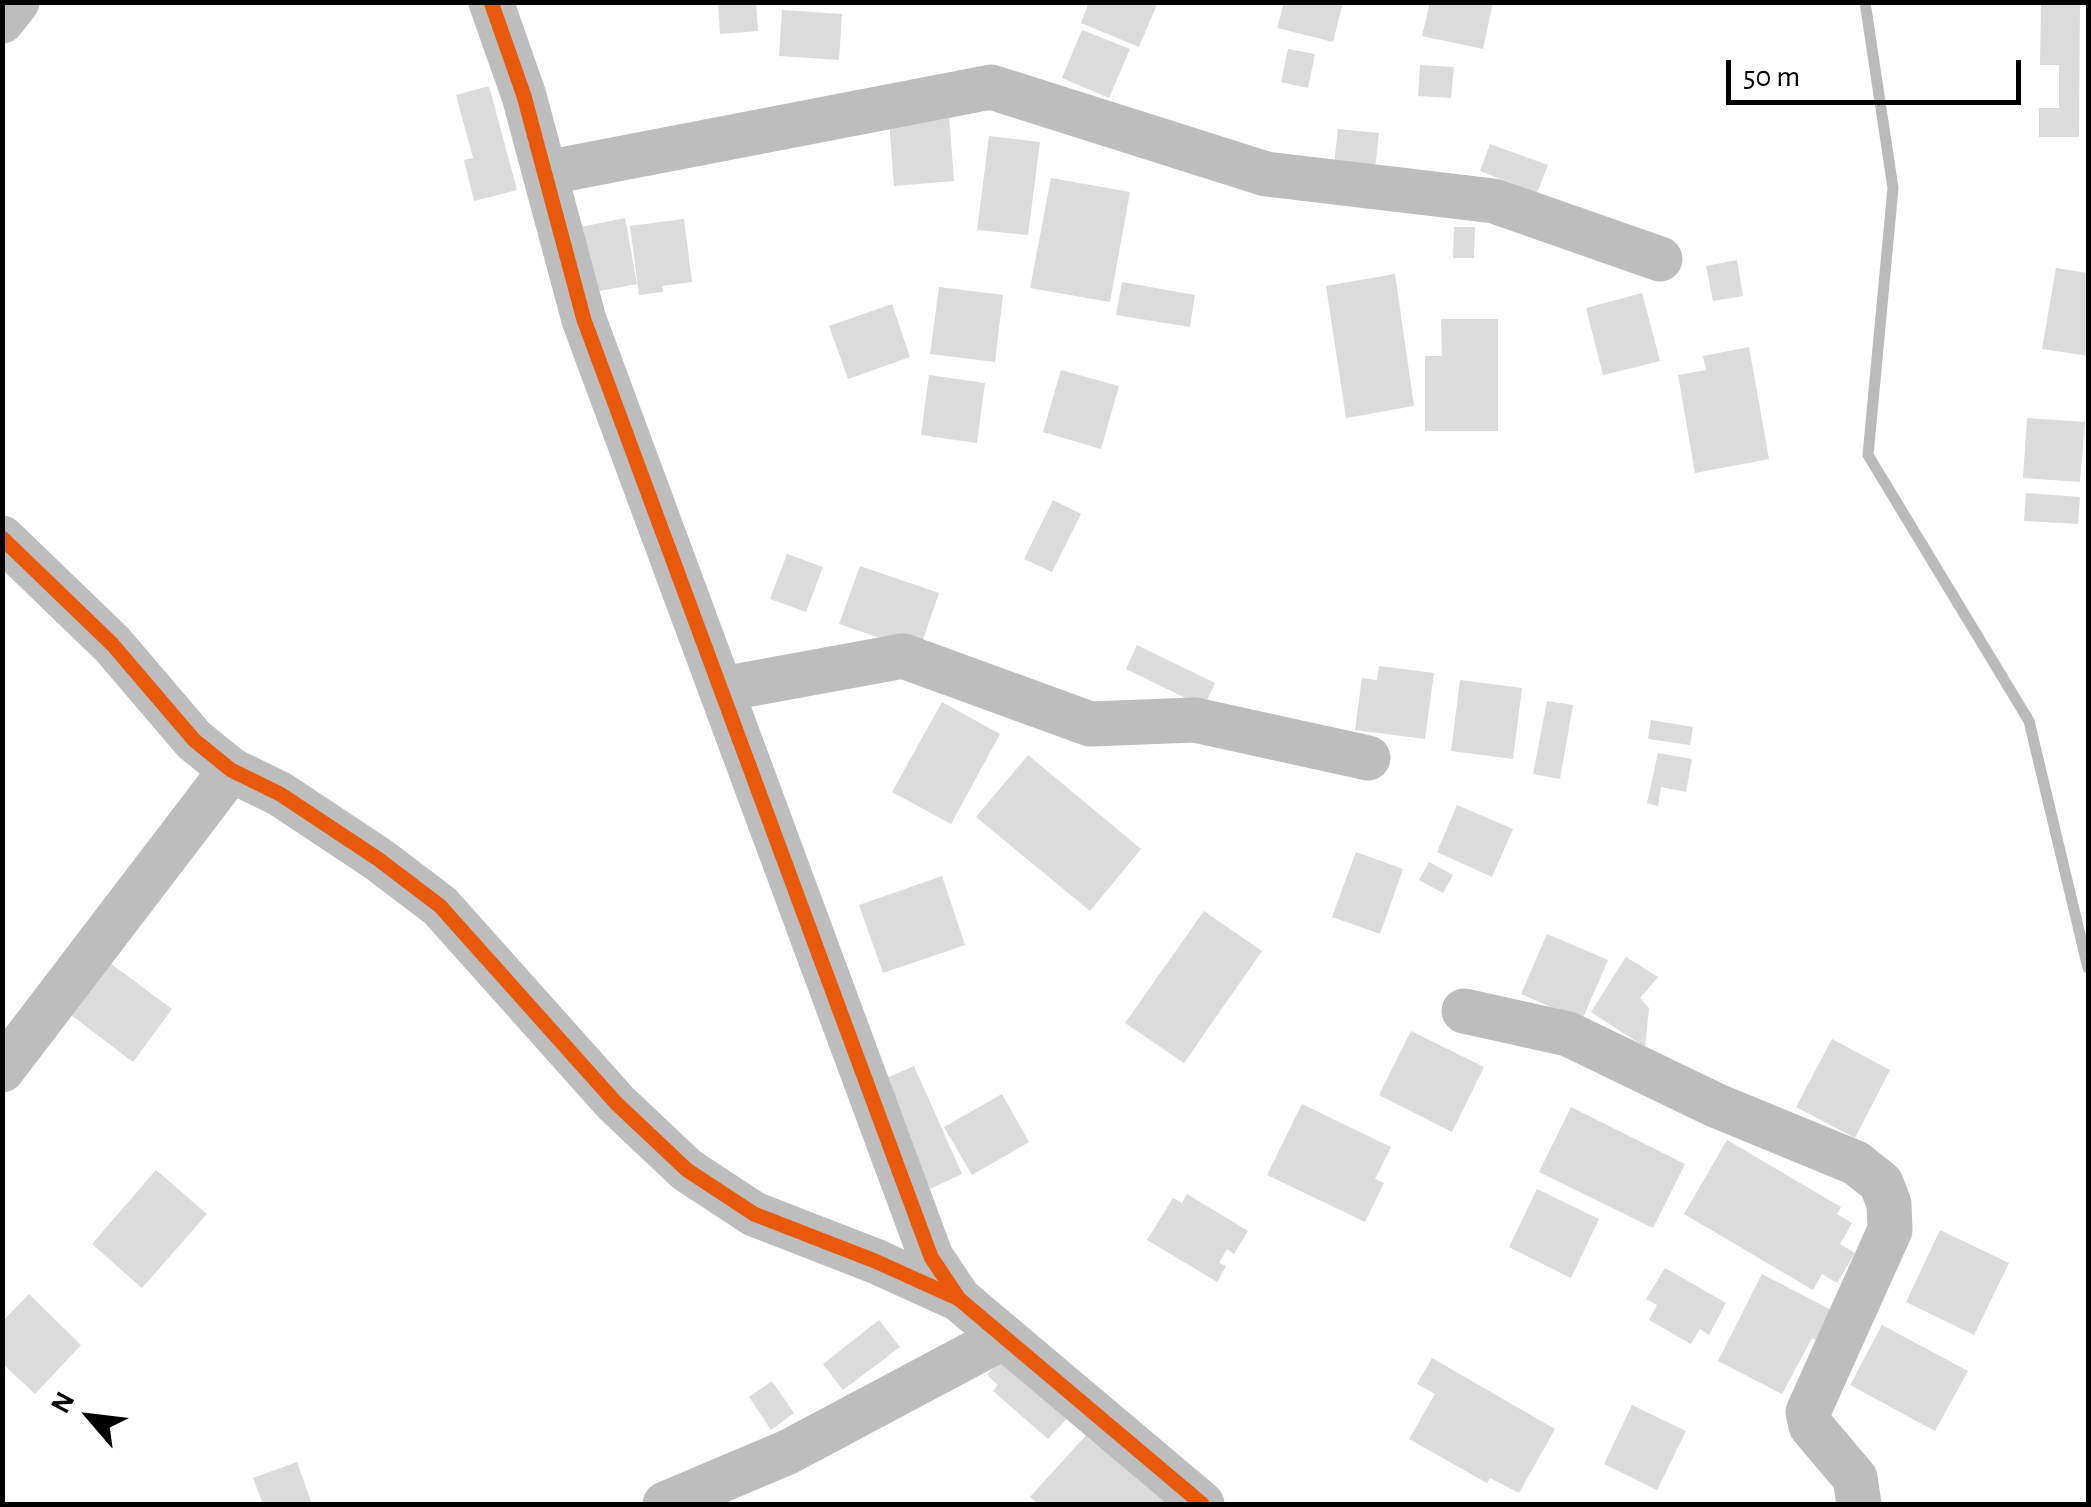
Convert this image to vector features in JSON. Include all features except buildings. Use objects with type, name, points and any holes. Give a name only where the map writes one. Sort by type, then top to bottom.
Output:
[{"type":"street","points":[[2,21],[17,2]]},
{"type":"street","points":[[491,2],[524,96],[584,320],[931,1257],[959,1299]]},
{"type":"street","points":[[545,173],[991,87],[1266,174],[1494,201],[1660,259]]},
{"type":"street","points":[[2,538],[112,644],[194,740],[231,770],[280,794],[378,858],[440,906],[616,1103],[687,1170],[754,1214],[959,1299],[1202,1504]]},
{"type":"street","points":[[723,689],[903,656],[1090,724],[1195,720],[1368,758]]},
{"type":"street","points":[[2,1070],[231,770]]},
{"type":"street","points":[[1464,1011],[1568,1034],[1715,1106],[1856,1164],[1881,1183],[1890,1230],[1808,1412],[1811,1426],[1855,1478],[1859,1504]]},
{"type":"street","points":[[665,1504],[788,1452],[1004,1337]]},
{"type":"waterway","points":[[1865,2],[1893,188],[1868,455],[2029,721],[2088,968]]},
{"type":"cycle path","points":[[491,2],[524,96],[584,320],[931,1257],[959,1299],[1202,1504]]},
{"type":"cycle path","points":[[2,538],[112,644],[194,740],[231,770],[280,794],[378,859],[440,906],[616,1103],[687,1170],[754,1214],[959,1299]]}]
